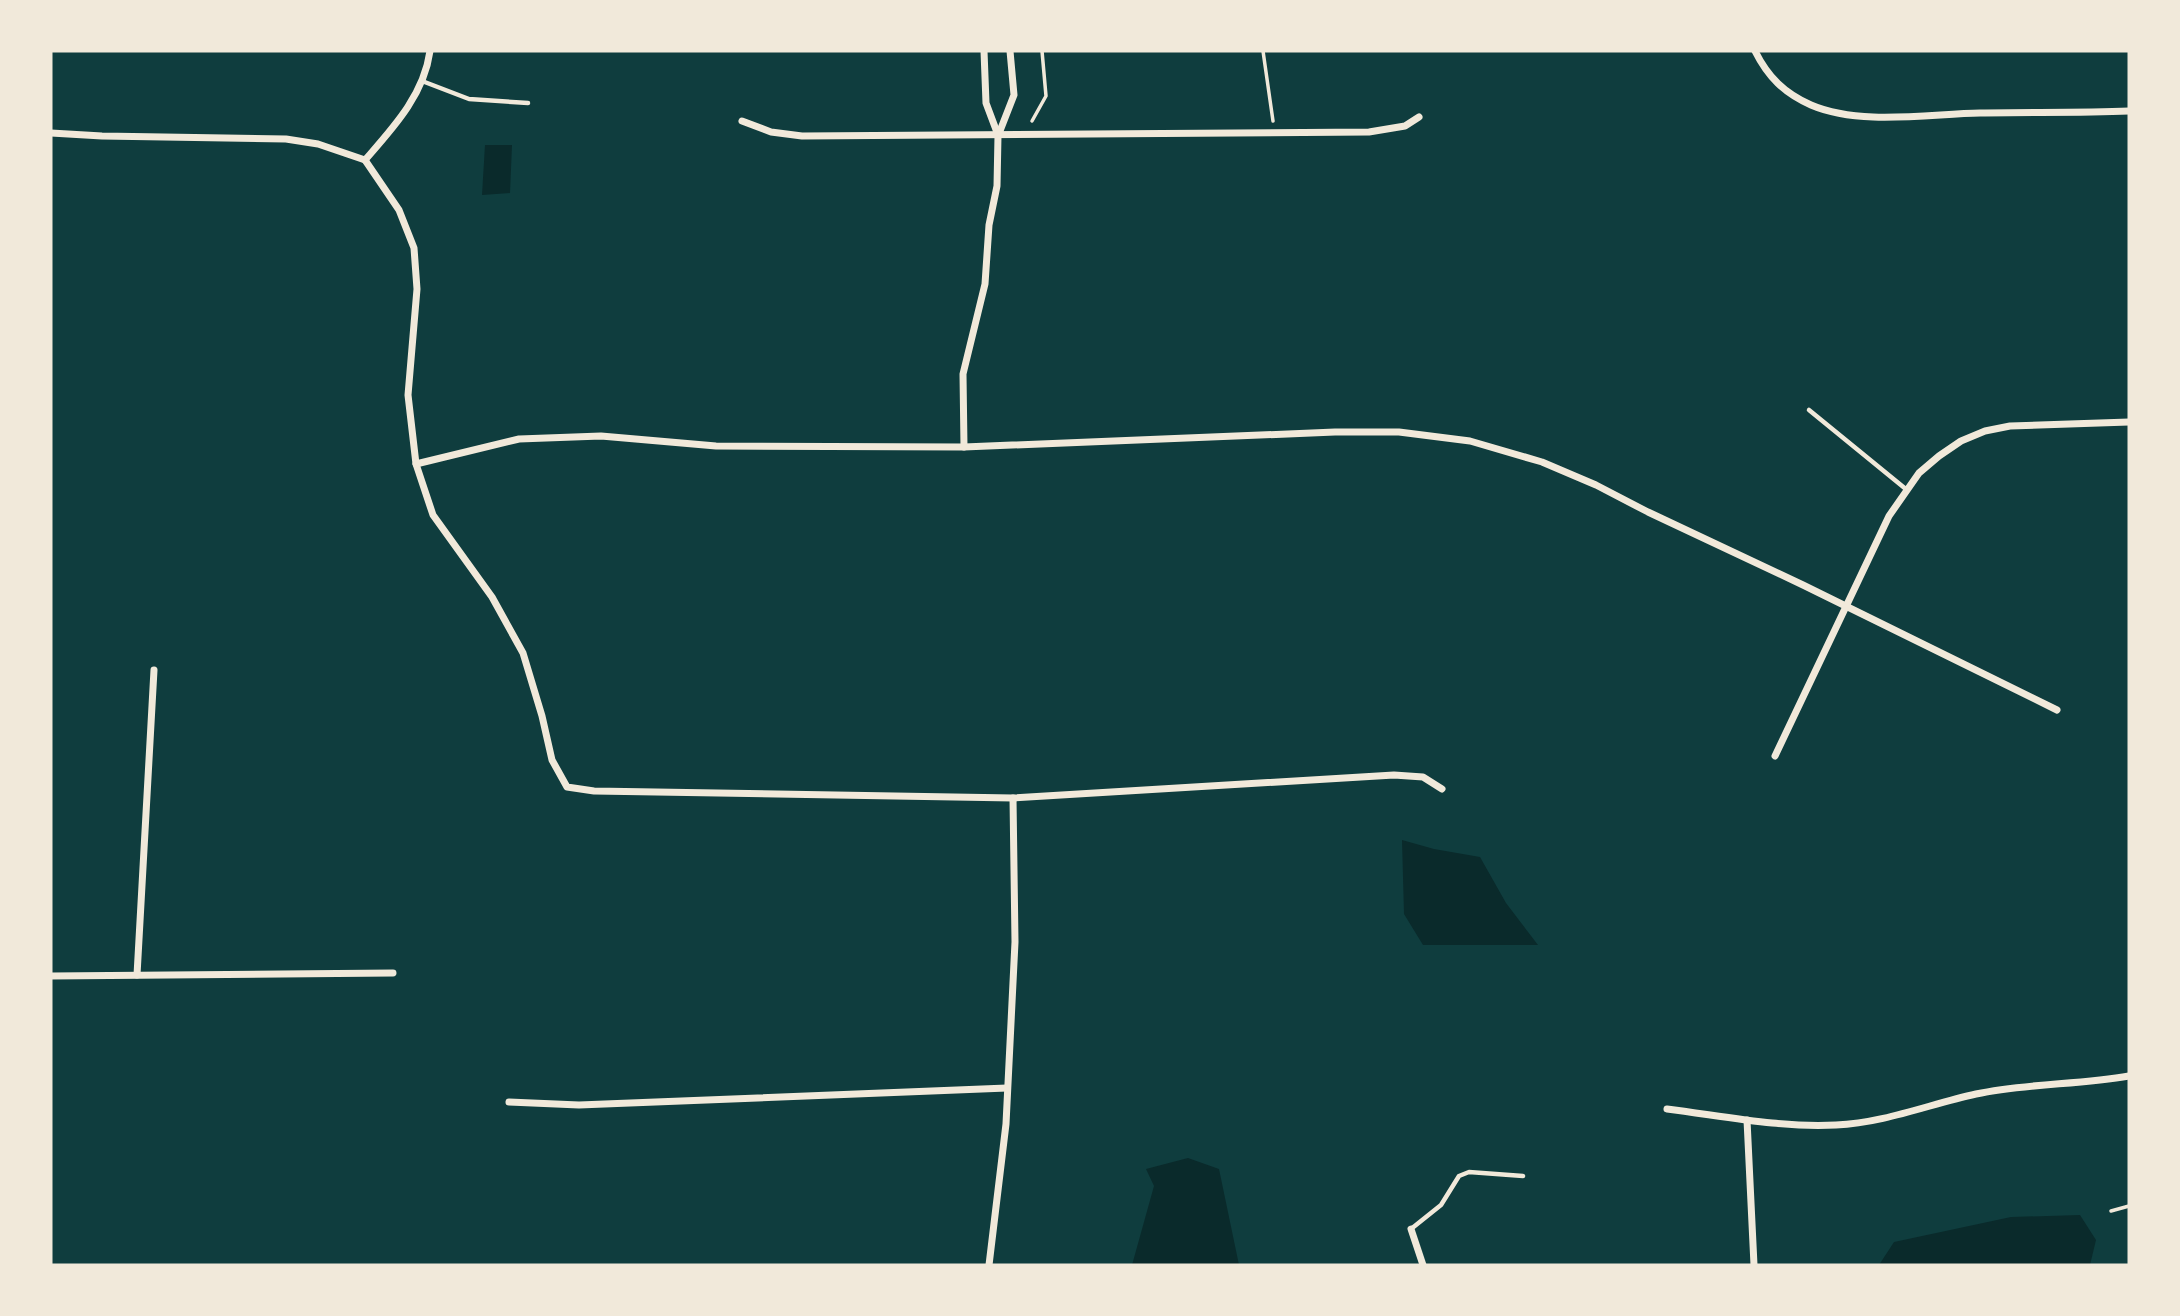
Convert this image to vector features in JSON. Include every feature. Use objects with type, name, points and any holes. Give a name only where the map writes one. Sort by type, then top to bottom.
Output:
[{"type":"street","points":[[365,160],[406,112],[422,80],[429,51]]},
{"type":"street","points":[[984,51],[986,103],[998,136]]},
{"type":"street","points":[[964,447],[963,374],[985,284],[989,225],[996,186],[998,136],[1014,95],[1010,51]]},
{"type":"street","points":[[1755,51],[1778,86],[1812,105],[1836,113],[1888,116],[2129,111]]},
{"type":"street","points":[[742,121],[771,132],[802,136],[998,136],[1369,132],[1405,126],[1419,117]]},
{"type":"street","points":[[51,132],[102,136],[286,139],[318,144],[365,160],[400,210],[414,247],[417,289],[408,395],[416,464],[433,515],[492,597],[523,653],[552,760],[568,787],[594,791],[1013,798],[1394,775],[1423,777],[1442,789]]},
{"type":"street","points":[[1774,756],[1889,516],[1919,473],[1961,441],[1984,431],[2010,426],[2129,422]]},
{"type":"street","points":[[416,464],[519,439],[601,436],[716,446],[964,447],[1335,432],[1399,432],[1470,441],[1542,463],[1597,485],[2057,710]]},
{"type":"street","points":[[137,975],[154,670]]},
{"type":"street","points":[[989,1265],[1007,1088],[1015,942],[1013,798]]},
{"type":"street","points":[[51,976],[393,973]]},
{"type":"street","points":[[1667,1109],[1798,1125],[1837,1125],[1888,1117],[1977,1094],[2129,1076]]},
{"type":"street","points":[[509,1102],[579,1105],[1007,1088]]},
{"type":"street","points":[[1746,1120],[1754,1265]]},
{"type":"street","points":[[1411,1229],[1423,1265]]},
{"type":"lane","points":[[422,80],[469,99],[528,103]]},
{"type":"lane","points":[[1809,410],[1907,490]]},
{"type":"lane","points":[[1411,1229],[1441,1205],[1459,1176],[1469,1171],[1523,1176]]},
{"type":"path","points":[[1022,126],[1035,121],[1046,96],[1042,51]]},
{"type":"path","points":[[1263,51],[1275,133]]},
{"type":"path","points":[[2111,1211],[2129,1206]]},
{"type":"water","points":[[485,145],[512,145],[510,193],[482,195]]},
{"type":"water","points":[[1402,840],[1480,857],[1506,903],[1538,945],[1423,945],[1404,914]]},
{"type":"water","points":[[1188,1158],[1219,1169],[1239,1265],[1132,1265],[1154,1186],[1146,1169]]},
{"type":"water","points":[[2080,1215],[2096,1240],[2090,1265],[1879,1265],[1894,1242],[2011,1217]]}]
